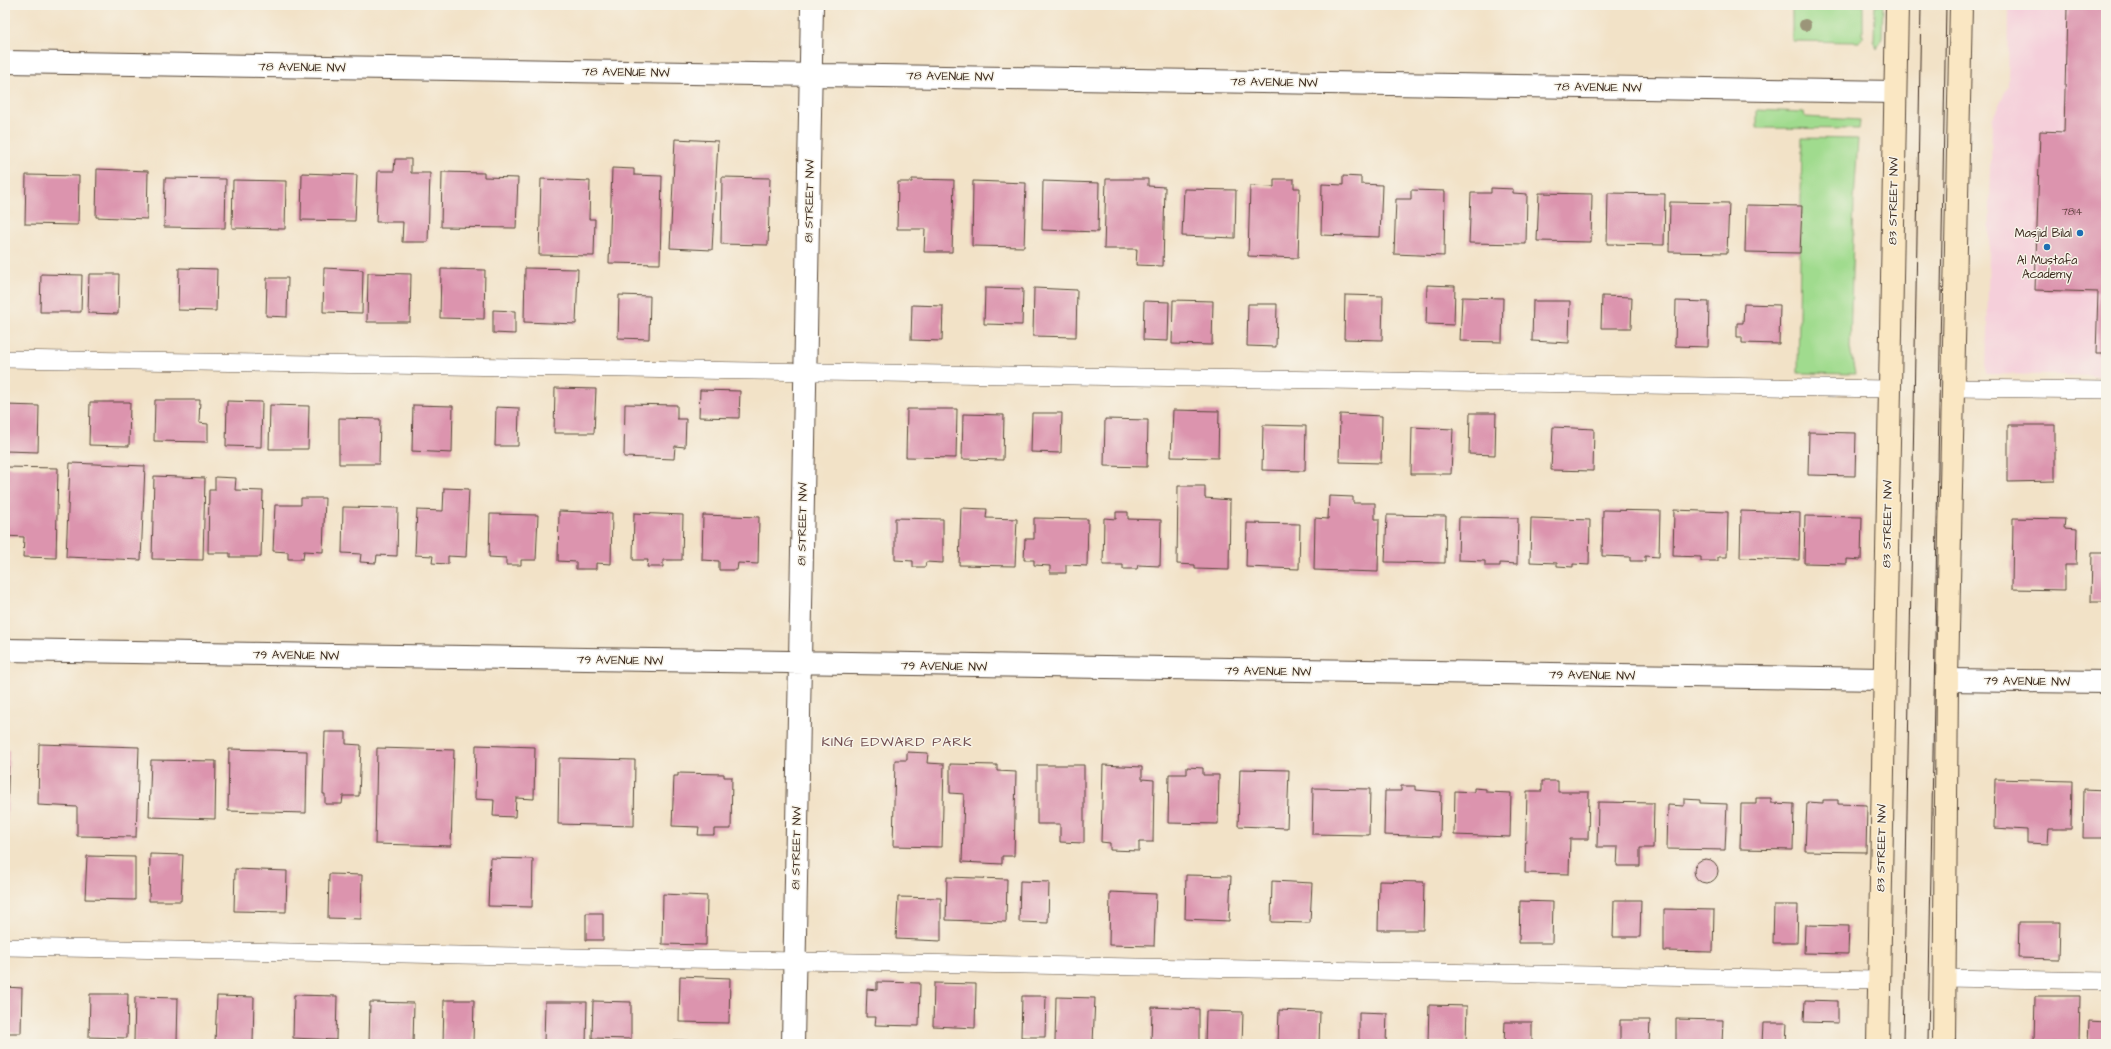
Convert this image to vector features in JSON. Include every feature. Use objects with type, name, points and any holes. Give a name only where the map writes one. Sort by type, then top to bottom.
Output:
[{"type":"main road","name":"83 STREET NW","points":[[1878,1044],[1883,679],[1897,5]]},
{"type":"main road","points":[[1944,1044],[1947,680],[1961,5]]},
{"type":"street","name":"81 STREET NW","points":[[793,1044],[812,5]]},
{"type":"street","name":"78 AVENUE NW","points":[[5,62],[1895,92]]},
{"type":"street","name":"79 AVENUE NW","points":[[5,650],[1883,679]]},
{"type":"street","name":"79 AVENUE NW","points":[[1947,680],[2106,682]]},
{"type":"lane","points":[[5,360],[1890,388]]},
{"type":"lane","points":[[1954,388],[2106,390]]},
{"type":"lane","points":[[5,947],[1879,980]]},
{"type":"lane","points":[[1944,978],[2106,981]]},
{"type":"shaded area","name":"Al Mustafa Academy","points":[[2009,5],[2106,5],[2106,376],[1986,374],[1992,119],[2008,86]]},
{"type":"green space","points":[[1792,5],[1863,5],[1863,37],[1858,42],[1792,41]]},
{"type":"green space","points":[[1875,5],[1883,5],[1882,38],[1877,49],[1874,41]]},
{"type":"green space","points":[[1757,110],[1804,112],[1805,117],[1860,120],[1859,129],[1757,128]]},
{"type":"green space","points":[[1802,138],[1858,139],[1854,201],[1850,348],[1855,374],[1798,373]]},
{"type":"building","points":[[2064,5],[2106,5],[2106,354],[2096,354],[2098,292],[2035,290],[2040,131],[2064,132],[2067,8],[2064,8]]},
{"type":"building","points":[[675,139],[718,141],[712,250],[670,248]]},
{"type":"building","points":[[395,159],[411,159],[411,173],[430,173],[428,242],[402,242],[403,222],[376,222],[378,171],[394,171]]},
{"type":"building","points":[[612,168],[634,169],[634,175],[662,176],[660,264],[609,263]]},
{"type":"building","points":[[97,169],[148,171],[147,219],[96,217]]},
{"type":"building","points":[[442,172],[484,173],[484,177],[518,178],[516,228],[441,227]]},
{"type":"building","points":[[302,173],[357,175],[355,221],[301,220]]},
{"type":"building","points":[[5,174],[8,174],[7,223],[5,223]]},
{"type":"building","points":[[26,175],[79,176],[78,225],[25,224]]},
{"type":"building","points":[[1343,176],[1361,177],[1361,184],[1382,185],[1380,237],[1321,235],[1322,184],[1343,185]]},
{"type":"building","points":[[722,177],[770,178],[768,245],[721,244]]},
{"type":"building","points":[[165,178],[226,179],[225,228],[164,227]]},
{"type":"building","points":[[541,179],[590,181],[589,219],[595,219],[594,256],[539,255]]},
{"type":"building","points":[[912,179],[954,180],[952,252],[924,252],[925,229],[897,229],[898,182],[912,182]]},
{"type":"building","points":[[1106,179],[1148,179],[1148,186],[1165,187],[1163,266],[1136,265],[1137,249],[1104,249]]},
{"type":"building","points":[[1274,179],[1294,179],[1294,188],[1300,188],[1298,258],[1248,256],[1250,186],[1274,187]]},
{"type":"building","points":[[233,180],[286,181],[285,229],[232,228]]},
{"type":"building","points":[[973,181],[1026,183],[1024,247],[972,246]]},
{"type":"building","points":[[1043,181],[1099,183],[1098,232],[1042,230]]},
{"type":"building","points":[[1491,188],[1513,189],[1513,193],[1527,194],[1526,244],[1469,243],[1471,193],[1491,193]]},
{"type":"building","points":[[1184,189],[1236,190],[1235,238],[1182,236]]},
{"type":"building","points":[[1411,190],[1445,191],[1444,256],[1394,254],[1396,199],[1411,199]]},
{"type":"building","points":[[1539,193],[1592,194],[1591,242],[1537,241]]},
{"type":"building","points":[[1608,193],[1665,194],[1664,245],[1607,244]]},
{"type":"building","points":[[1670,202],[1729,203],[1727,253],[1669,252]]},
{"type":"building","points":[[1746,205],[1802,206],[1800,253],[1745,252]]},
{"type":"building","points":[[179,268],[217,269],[216,311],[178,310]]},
{"type":"building","points":[[324,268],[363,270],[362,313],[323,312]]},
{"type":"building","points":[[525,268],[578,269],[576,324],[524,322]]},
{"type":"building","points":[[441,269],[485,270],[484,319],[440,318]]},
{"type":"building","points":[[368,273],[411,274],[410,322],[367,322]]},
{"type":"building","points":[[41,274],[82,275],[81,312],[40,312]]},
{"type":"building","points":[[89,274],[119,274],[118,314],[88,313]]},
{"type":"building","points":[[267,278],[288,278],[287,317],[266,316]]},
{"type":"building","points":[[1427,285],[1455,286],[1454,325],[1426,324]]},
{"type":"building","points":[[985,288],[1023,289],[1022,325],[984,324]]},
{"type":"building","points":[[1034,288],[1077,290],[1076,337],[1033,336]]},
{"type":"building","points":[[619,295],[650,296],[649,339],[618,338]]},
{"type":"building","points":[[1345,295],[1383,296],[1382,340],[1344,339]]},
{"type":"building","points":[[1602,296],[1632,297],[1631,328],[1601,328]]},
{"type":"building","points":[[1462,297],[1503,298],[1502,342],[1460,341]]},
{"type":"building","points":[[1173,300],[1213,301],[1212,345],[1172,344]]},
{"type":"building","points":[[1144,301],[1169,302],[1168,341],[1143,340]]},
{"type":"building","points":[[1533,301],[1570,301],[1569,343],[1532,341]]},
{"type":"building","points":[[1676,301],[1709,302],[1708,347],[1675,346]]},
{"type":"building","points":[[1248,304],[1277,304],[1276,347],[1247,346]]},
{"type":"building","points":[[1744,304],[1780,305],[1779,344],[1742,343],[1742,337],[1737,337],[1737,323],[1743,323]]},
{"type":"building","points":[[912,305],[943,306],[942,341],[911,340]]},
{"type":"building","points":[[493,310],[515,311],[515,334],[493,333]]},
{"type":"building","points":[[555,388],[596,389],[594,433],[554,433]]},
{"type":"building","points":[[700,390],[740,391],[739,418],[699,417]]},
{"type":"building","points":[[155,400],[200,400],[199,423],[208,424],[208,442],[154,441]]},
{"type":"building","points":[[227,401],[262,402],[261,447],[226,446]]},
{"type":"building","points":[[90,402],[130,402],[129,446],[89,445]]},
{"type":"building","points":[[625,404],[677,405],[677,419],[686,419],[685,447],[675,446],[674,459],[624,457]]},
{"type":"building","points":[[5,405],[39,406],[38,452],[5,451]]},
{"type":"building","points":[[270,405],[309,406],[308,449],[269,449]]},
{"type":"building","points":[[413,405],[453,406],[452,453],[412,451]]},
{"type":"building","points":[[496,407],[519,408],[518,446],[495,446]]},
{"type":"building","points":[[907,409],[957,409],[956,458],[906,457]]},
{"type":"building","points":[[1173,410],[1219,411],[1218,458],[1171,457]]},
{"type":"building","points":[[1032,413],[1062,413],[1061,453],[1031,452]]},
{"type":"building","points":[[1470,413],[1496,413],[1495,455],[1469,454]]},
{"type":"building","points":[[963,414],[1004,415],[1003,460],[962,459]]},
{"type":"building","points":[[1340,414],[1382,416],[1381,463],[1339,462]]},
{"type":"building","points":[[339,418],[380,419],[379,464],[339,464]]},
{"type":"building","points":[[1105,419],[1148,420],[1147,467],[1104,466]]},
{"type":"building","points":[[1263,425],[1306,426],[1305,471],[1262,470]]},
{"type":"building","points":[[2008,425],[2055,425],[2055,481],[2008,482]]},
{"type":"building","points":[[1412,427],[1453,429],[1451,474],[1411,474]]},
{"type":"building","points":[[1553,427],[1594,429],[1593,471],[1551,470]]},
{"type":"building","points":[[1809,432],[1856,433],[1855,476],[1808,475]]},
{"type":"building","points":[[70,463],[145,466],[141,560],[66,557]]},
{"type":"building","points":[[5,467],[58,468],[56,558],[23,557],[24,537],[5,536]]},
{"type":"building","points":[[154,476],[205,478],[203,560],[152,559]]},
{"type":"building","points":[[215,477],[236,478],[235,490],[263,491],[261,557],[230,557],[230,553],[208,553],[209,490],[215,490]]},
{"type":"building","points":[[1178,486],[1205,486],[1205,498],[1230,500],[1229,570],[1195,569],[1195,565],[1177,564]]},
{"type":"building","points":[[444,488],[469,489],[466,557],[448,556],[448,564],[432,563],[433,556],[415,555],[417,510],[443,511]]},
{"type":"building","points":[[1329,496],[1353,497],[1353,503],[1375,503],[1375,519],[1379,519],[1378,572],[1314,570],[1315,518],[1328,519]]},
{"type":"building","points":[[301,498],[325,498],[323,552],[304,551],[303,559],[288,559],[288,552],[273,551],[275,505],[301,505]]},
{"type":"building","points":[[343,507],[398,508],[397,556],[377,555],[376,563],[360,562],[361,554],[342,553]]},
{"type":"building","points":[[961,508],[987,509],[986,518],[1017,519],[1015,566],[959,565]]},
{"type":"building","points":[[1603,510],[1660,511],[1659,557],[1645,556],[1645,561],[1630,561],[1630,557],[1602,556]]},
{"type":"building","points":[[1674,510],[1728,512],[1727,557],[1718,557],[1718,561],[1701,561],[1701,557],[1673,556]]},
{"type":"building","points":[[559,511],[612,513],[611,564],[596,563],[596,569],[576,569],[576,562],[558,561]]},
{"type":"building","points":[[1741,511],[1800,513],[1799,560],[1740,558]]},
{"type":"building","points":[[1116,512],[1128,512],[1128,519],[1161,520],[1160,566],[1138,565],[1137,569],[1123,569],[1123,565],[1103,565],[1104,518],[1116,519]]},
{"type":"building","points":[[634,513],[683,515],[682,560],[663,560],[663,567],[647,567],[648,560],[633,560]]},
{"type":"building","points":[[490,514],[538,515],[536,560],[521,560],[521,565],[506,565],[506,558],[489,557]]},
{"type":"building","points":[[703,515],[759,517],[758,564],[738,563],[737,570],[719,570],[719,561],[702,560]]},
{"type":"building","points":[[1387,515],[1446,516],[1445,563],[1385,562]]},
{"type":"building","points":[[1805,516],[1862,517],[1861,560],[1847,559],[1847,564],[1804,563]]},
{"type":"building","points":[[1459,517],[1518,518],[1517,564],[1500,563],[1500,566],[1485,566],[1485,561],[1458,560]]},
{"type":"building","points":[[895,518],[943,519],[943,563],[926,562],[925,567],[913,567],[913,561],[895,560]]},
{"type":"building","points":[[1034,518],[1088,519],[1087,566],[1066,565],[1066,573],[1050,573],[1050,566],[1034,565],[1034,560],[1024,560],[1025,539],[1034,539]]},
{"type":"building","points":[[1531,518],[1590,520],[1589,565],[1573,564],[1573,567],[1557,566],[1557,563],[1530,562]]},
{"type":"building","points":[[2013,518],[2065,519],[2064,528],[2077,529],[2076,565],[2065,565],[2065,590],[2012,589]]},
{"type":"building","points":[[1247,523],[1300,524],[1299,569],[1246,567]]},
{"type":"building","points":[[2092,552],[2106,552],[2106,602],[2091,602]]},
{"type":"building","points":[[325,732],[346,732],[346,744],[361,745],[359,796],[343,796],[342,804],[325,804],[325,794],[323,794]]},
{"type":"building","points":[[39,744],[139,747],[136,837],[77,836],[77,807],[38,805]]},
{"type":"building","points":[[476,745],[535,747],[534,799],[516,798],[515,817],[493,816],[494,800],[475,799]]},
{"type":"building","points":[[377,748],[454,750],[451,846],[375,844]]},
{"type":"building","points":[[229,749],[307,751],[306,813],[228,811]]},
{"type":"building","points":[[5,750],[9,750],[7,820],[5,820]]},
{"type":"building","points":[[907,752],[928,753],[927,763],[944,764],[942,847],[893,846],[895,760],[907,760]]},
{"type":"building","points":[[559,758],[635,760],[634,826],[558,824]]},
{"type":"building","points":[[151,760],[216,761],[215,819],[149,817]]},
{"type":"building","points":[[950,764],[997,765],[997,771],[1016,772],[1014,856],[1002,856],[1002,864],[962,862],[964,794],[950,793]]},
{"type":"building","points":[[1037,765],[1084,765],[1084,843],[1060,842],[1060,824],[1037,824]]},
{"type":"building","points":[[1103,765],[1142,767],[1142,779],[1154,780],[1153,842],[1139,842],[1139,851],[1110,850],[1110,843],[1101,842]]},
{"type":"building","points":[[1187,767],[1203,768],[1203,775],[1219,775],[1218,824],[1168,823],[1169,774],[1187,774]]},
{"type":"building","points":[[1240,769],[1289,770],[1287,828],[1238,826]]},
{"type":"building","points":[[678,773],[724,774],[724,777],[732,777],[731,829],[714,829],[714,835],[698,835],[699,827],[672,826],[674,776],[678,776]]},
{"type":"building","points":[[1995,779],[2072,781],[2071,829],[2049,829],[2048,844],[2027,843],[2027,830],[1994,828]]},
{"type":"building","points":[[1542,781],[1558,781],[1558,792],[1589,792],[1588,839],[1570,839],[1569,874],[1525,873],[1527,791],[1542,791]]},
{"type":"building","points":[[1401,786],[1415,786],[1415,790],[1441,792],[1440,837],[1384,835],[1385,791],[1401,791]]},
{"type":"building","points":[[1313,788],[1370,789],[1369,835],[1312,834]]},
{"type":"building","points":[[1474,788],[1486,789],[1486,792],[1511,793],[1510,837],[1454,835],[1455,791],[1474,792]]},
{"type":"building","points":[[2084,789],[2106,790],[2106,838],[2083,838]]},
{"type":"building","points":[[1756,798],[1771,798],[1771,803],[1794,804],[1793,850],[1740,849],[1741,804],[1756,804]]},
{"type":"building","points":[[1684,799],[1700,800],[1700,803],[1727,804],[1725,850],[1667,849],[1668,805],[1684,806]]},
{"type":"building","points":[[1823,800],[1838,800],[1838,804],[1867,805],[1866,852],[1805,851],[1807,802],[1823,803]]},
{"type":"building","points":[[1598,802],[1654,803],[1653,848],[1640,848],[1640,866],[1617,866],[1618,847],[1597,847]]},
{"type":"building","points":[[150,854],[183,855],[181,901],[149,901]]},
{"type":"building","points":[[87,856],[135,857],[135,900],[85,899]]},
{"type":"building","points":[[490,858],[533,859],[532,907],[488,906]]},
{"type":"building","points":[[1706,859],[1715,862],[1718,871],[1715,880],[1706,883],[1697,880],[1694,871],[1697,862]]},
{"type":"building","points":[[235,869],[287,871],[286,912],[234,911]]},
{"type":"building","points":[[329,874],[362,875],[361,919],[328,918]]},
{"type":"building","points":[[1186,875],[1231,876],[1229,921],[1185,919]]},
{"type":"building","points":[[947,877],[1007,879],[1006,922],[946,920]]},
{"type":"building","points":[[1020,881],[1049,882],[1048,923],[1019,922]]},
{"type":"building","points":[[1272,881],[1312,883],[1310,923],[1271,922]]},
{"type":"building","points":[[1379,881],[1424,882],[1423,930],[1378,930]]},
{"type":"building","points":[[1110,892],[1156,894],[1154,946],[1109,945]]},
{"type":"building","points":[[663,894],[707,896],[706,945],[662,944]]},
{"type":"building","points":[[898,897],[941,898],[941,941],[896,939]]},
{"type":"building","points":[[1614,900],[1641,900],[1640,937],[1613,937]]},
{"type":"building","points":[[1520,901],[1553,902],[1552,943],[1519,943]]},
{"type":"building","points":[[1774,905],[1798,905],[1797,943],[1773,943]]},
{"type":"building","points":[[1664,909],[1714,910],[1713,952],[1664,951]]},
{"type":"building","points":[[586,913],[603,913],[603,940],[586,940]]},
{"type":"building","points":[[2019,922],[2060,922],[2059,959],[2018,958]]},
{"type":"building","points":[[1805,925],[1849,926],[1848,954],[1804,953]]},
{"type":"building","points":[[680,976],[730,978],[729,1023],[679,1022]]},
{"type":"building","points":[[877,982],[920,983],[919,1026],[875,1025],[876,1017],[866,1017],[867,989],[877,990]]},
{"type":"building","points":[[934,983],[976,984],[975,1028],[933,1026]]},
{"type":"building","points":[[5,987],[22,988],[21,1033],[5,1033]]},
{"type":"building","points":[[90,994],[128,994],[127,1038],[89,1037]]},
{"type":"building","points":[[294,995],[337,996],[336,1040],[293,1038]]},
{"type":"building","points":[[217,996],[254,997],[253,1043],[215,1042]]},
{"type":"building","points":[[1022,996],[1046,996],[1045,1037],[1021,1037]]},
{"type":"building","points":[[2035,996],[2080,996],[2079,1043],[2034,1042]]},
{"type":"building","points":[[135,997],[178,998],[177,1042],[134,1042]]},
{"type":"building","points":[[1056,997],[1095,998],[1093,1043],[1055,1043]]},
{"type":"building","points":[[444,1000],[474,1000],[473,1044],[443,1044]]},
{"type":"building","points":[[1805,1000],[1838,1001],[1838,1023],[1804,1022]]},
{"type":"building","points":[[593,1001],[631,1002],[631,1039],[592,1038]]},
{"type":"building","points":[[370,1002],[414,1003],[413,1044],[369,1044]]},
{"type":"building","points":[[545,1002],[587,1002],[586,1044],[544,1044]]},
{"type":"building","points":[[1429,1005],[1467,1006],[1466,1043],[1428,1042]]},
{"type":"building","points":[[1152,1007],[1199,1009],[1199,1044],[1151,1044]]},
{"type":"building","points":[[1279,1010],[1320,1012],[1319,1044],[1278,1044]]},
{"type":"building","points":[[1206,1011],[1243,1012],[1242,1044],[1205,1044]]},
{"type":"building","points":[[1359,1012],[1387,1013],[1386,1044],[1359,1044]]},
{"type":"building","points":[[1676,1019],[1723,1020],[1722,1044],[1676,1044]]},
{"type":"building","points":[[1620,1020],[1650,1020],[1649,1044],[1620,1044]]},
{"type":"building","points":[[2089,1021],[2106,1022],[2106,1044],[2088,1044]]},
{"type":"building","points":[[1505,1022],[1532,1022],[1532,1044],[1504,1044]]},
{"type":"building","points":[[1763,1023],[1787,1023],[1786,1044],[1762,1044]]},
{"type":"building","points":[[673,1040],[743,1042],[743,1044],[673,1044]]},
{"type":"tram line","points":[[1903,1044],[1921,5]]},
{"type":"tram line","points":[[1928,1044],[1946,5]]},
{"type":"place","name":"Masjid Bilal","points":[[2080,233]]},
{"type":"place","name":"Al Mustafa Academy","points":[[2047,247]]},
{"type":"district","name":"KING EDWARD PARK","points":[[897,741]]}]
